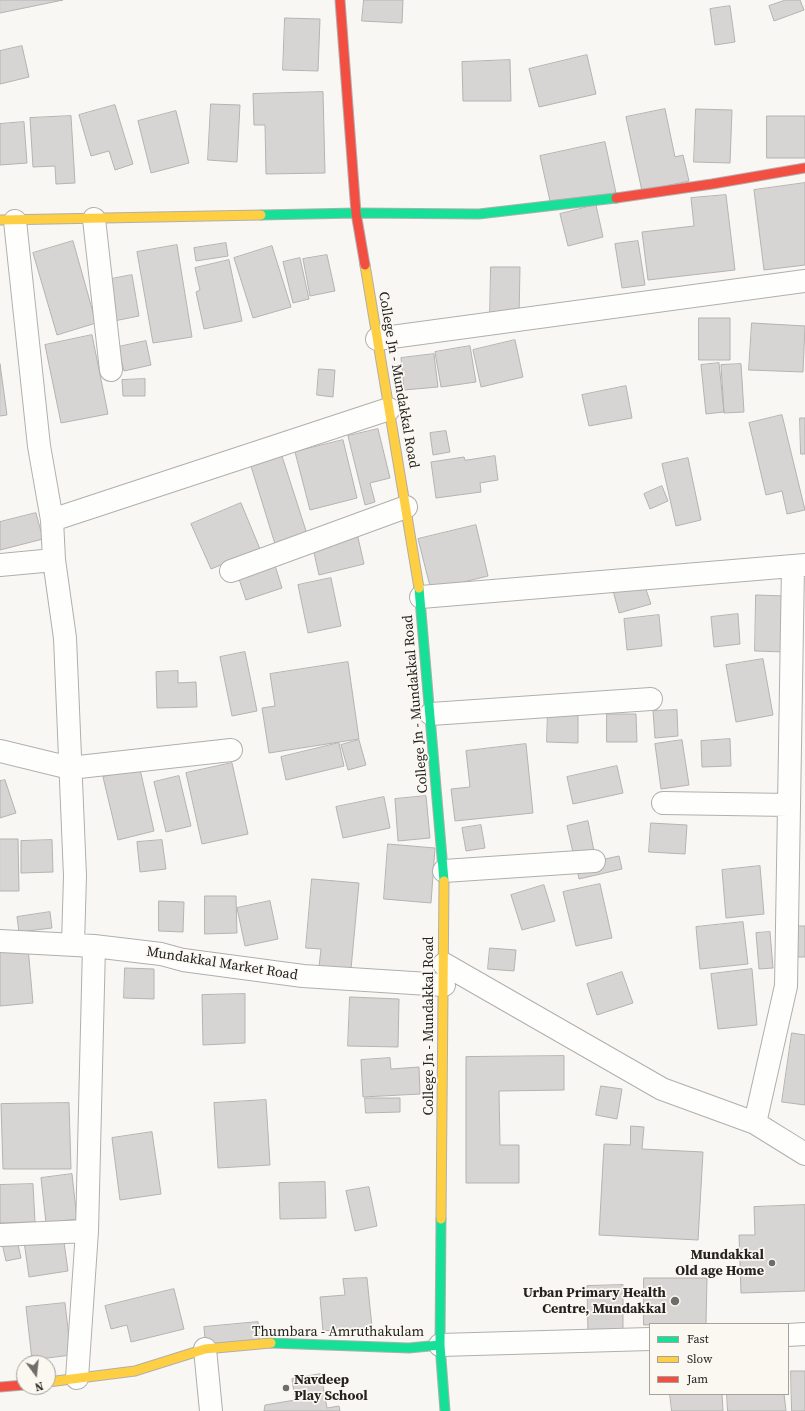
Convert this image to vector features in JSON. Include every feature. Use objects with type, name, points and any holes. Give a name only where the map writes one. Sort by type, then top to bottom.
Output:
[{"type":"street","name":"College Jn - Mundakkal Road","points":[[340,0],[356,213],[421,597],[444,871],[440,1345],[445,1411]]},
{"type":"street","points":[[77,1378],[87,1231],[83,945],[75,876],[65,638],[54,560],[52,520],[39,446],[8,220],[356,213],[479,214],[592,201],[805,168]]},
{"type":"street","points":[[94,219],[110,370]]},
{"type":"street","points":[[377,339],[805,281]]},
{"type":"street","points":[[52,520],[389,409]]},
{"type":"street","points":[[232,571],[406,507]]},
{"type":"street","points":[[0,565],[54,560]]},
{"type":"street","points":[[421,597],[799,565],[789,805],[796,891],[786,986],[755,1123]]},
{"type":"street","points":[[431,714],[651,699]]},
{"type":"street","points":[[0,751],[70,768],[230,750]]},
{"type":"street","points":[[663,803],[789,805]]},
{"type":"street","points":[[444,871],[594,861]]},
{"type":"street","name":"Mundakkal Market Road","points":[[0,941],[83,945],[161,954],[183,960],[303,976],[444,974]]},
{"type":"street","points":[[444,974],[662,1089],[755,1123],[805,1154]]},
{"type":"street","points":[[0,1235],[87,1231]]},
{"type":"street","points":[[789,1335],[805,1334]]},
{"type":"street","points":[[440,1345],[649,1339]]},
{"type":"street","name":"Thumbara - Amruthakulam","points":[[56,1381],[135,1371],[205,1349],[273,1343],[409,1348],[440,1345]]},
{"type":"street","points":[[205,1349],[211,1411]]},
{"type":"street","points":[[0,1387],[16,1386]]},
{"type":"building","points":[[0,0],[63,0],[0,13]]},
{"type":"building","points":[[364,0],[403,0],[402,23],[362,21]]},
{"type":"building","points":[[786,0],[800,0],[804,10],[774,21],[769,6]]},
{"type":"building","points":[[730,6],[735,42],[715,45],[710,9]]},
{"type":"building","points":[[285,18],[320,19],[318,71],[283,70]]},
{"type":"building","points":[[22,46],[29,77],[0,84],[0,51]]},
{"type":"building","points":[[587,55],[596,94],[539,107],[529,69]]},
{"type":"building","points":[[510,60],[511,101],[463,101],[462,62]]},
{"type":"building","points":[[323,92],[325,173],[266,174],[265,125],[254,125],[253,94]]},
{"type":"building","points":[[211,104],[240,105],[237,162],[208,160]]},
{"type":"building","points":[[115,105],[133,164],[115,170],[109,151],[91,156],[79,115]]},
{"type":"building","points":[[665,109],[675,157],[683,155],[689,181],[642,191],[626,117]]},
{"type":"building","points":[[696,109],[732,110],[730,163],[694,162]]},
{"type":"building","points":[[176,111],[189,163],[151,173],[138,121]]},
{"type":"building","points":[[71,116],[75,183],[56,184],[55,166],[33,167],[30,118]]},
{"type":"building","points":[[767,116],[805,116],[805,158],[767,158]]},
{"type":"building","points":[[24,122],[27,163],[0,165],[0,124]]},
{"type":"building","points":[[605,142],[616,193],[550,201],[540,156]]},
{"type":"building","points":[[805,183],[805,265],[764,270],[754,190]]},
{"type":"building","points":[[726,195],[735,270],[648,280],[642,232],[694,226],[691,198]]},
{"type":"building","points":[[596,205],[603,237],[568,246],[560,214]]},
{"type":"building","points":[[73,241],[96,323],[57,335],[33,253]]},
{"type":"building","points":[[638,241],[645,285],[622,288],[615,244]]},
{"type":"building","points":[[226,243],[228,256],[196,261],[194,248]]},
{"type":"building","points":[[177,245],[192,337],[153,343],[137,252]]},
{"type":"building","points":[[272,246],[291,307],[253,318],[234,258]]},
{"type":"building","points":[[327,255],[335,291],[310,296],[303,259]]},
{"type":"building","points":[[300,258],[309,299],[293,303],[283,262]]},
{"type":"building","points":[[229,260],[242,321],[204,329],[196,292],[200,290],[195,268]]},
{"type":"building","points":[[491,267],[520,267],[519,319],[490,318]]},
{"type":"building","points":[[132,275],[139,316],[114,321],[106,280]]},
{"type":"building","points":[[699,318],[730,318],[730,360],[699,360]]},
{"type":"building","points":[[752,323],[805,326],[803,372],[749,370]]},
{"type":"building","points":[[92,335],[108,414],[61,423],[45,345]]},
{"type":"building","points":[[515,340],[523,377],[481,387],[473,350]]},
{"type":"building","points":[[146,341],[151,365],[124,371],[118,347]]},
{"type":"building","points":[[470,346],[476,382],[441,387],[435,352]]},
{"type":"building","points":[[434,354],[438,387],[404,390],[401,358]]},
{"type":"building","points":[[719,363],[724,412],[706,414],[701,365]]},
{"type":"building","points":[[0,364],[7,415],[0,416]]},
{"type":"building","points":[[741,364],[744,412],[724,413],[721,365]]},
{"type":"building","points":[[319,369],[335,370],[333,397],[317,395]]},
{"type":"building","points":[[145,379],[145,396],[123,396],[122,380]]},
{"type":"building","points":[[626,386],[632,418],[589,426],[582,395]]},
{"type":"building","points":[[782,415],[805,510],[787,514],[782,491],[766,495],[749,423]]},
{"type":"building","points":[[800,418],[805,418],[805,454],[801,454]]},
{"type":"building","points":[[378,429],[390,478],[370,483],[375,502],[365,505],[348,436]]},
{"type":"building","points":[[446,431],[450,452],[433,455],[430,433]]},
{"type":"building","points":[[343,440],[357,498],[310,510],[295,452]]},
{"type":"building","points":[[281,453],[307,534],[275,544],[250,463]]},
{"type":"building","points":[[495,456],[498,480],[480,483],[481,492],[436,498],[431,462],[464,457],[465,460]]},
{"type":"building","points":[[688,458],[701,520],[676,526],[662,464]]},
{"type":"building","points":[[662,486],[668,501],[650,509],[644,494]]},
{"type":"building","points":[[241,503],[260,549],[211,569],[191,524]]},
{"type":"building","points":[[36,513],[43,539],[0,550],[0,522]]},
{"type":"building","points":[[476,525],[488,576],[431,590],[418,539]]},
{"type":"building","points":[[357,533],[364,564],[319,575],[312,544]]},
{"type":"building","points":[[274,562],[282,588],[246,600],[237,573]]},
{"type":"building","points":[[331,578],[341,626],[308,633],[298,585]]},
{"type":"building","points":[[642,578],[651,604],[619,613],[612,587]]},
{"type":"building","points":[[756,595],[786,596],[785,652],[755,651]]},
{"type":"building","points":[[738,614],[740,644],[714,647],[711,617]]},
{"type":"building","points":[[659,615],[662,646],[627,650],[624,619]]},
{"type":"building","points":[[245,652],[257,711],[232,716],[220,657]]},
{"type":"building","points":[[763,659],[773,715],[736,722],[726,665]]},
{"type":"building","points":[[348,662],[359,739],[269,753],[262,708],[275,706],[270,674]]},
{"type":"building","points":[[178,671],[178,683],[196,682],[197,707],[157,708],[156,672]]},
{"type":"building","points":[[548,708],[578,709],[578,743],[547,742]]},
{"type":"building","points":[[677,710],[678,736],[655,738],[653,711]]},
{"type":"building","points":[[607,714],[636,714],[637,742],[607,742]]},
{"type":"building","points":[[730,739],[731,766],[702,767],[701,741]]},
{"type":"building","points":[[359,740],[366,765],[348,770],[341,745]]},
{"type":"building","points":[[682,740],[689,785],[661,789],[655,744]]},
{"type":"building","points":[[339,743],[344,766],[286,780],[281,757]]},
{"type":"building","points":[[526,744],[533,813],[455,821],[451,789],[470,787],[466,751]]},
{"type":"building","points":[[232,763],[248,834],[202,844],[186,773]]},
{"type":"building","points":[[617,766],[623,793],[573,804],[567,777]]},
{"type":"building","points":[[140,769],[154,831],[118,840],[103,777]]},
{"type":"building","points":[[179,776],[191,826],[166,832],[154,782]]},
{"type":"building","points":[[5,780],[16,813],[0,818],[0,781]]},
{"type":"building","points":[[426,796],[430,838],[398,841],[395,799]]},
{"type":"building","points":[[384,797],[390,828],[343,838],[336,807]]},
{"type":"building","points":[[588,821],[596,861],[619,856],[622,869],[579,879],[567,826]]},
{"type":"building","points":[[651,823],[687,825],[685,854],[649,852]]},
{"type":"building","points":[[481,825],[485,848],[466,851],[462,828]]},
{"type":"building","points":[[0,839],[18,839],[19,891],[0,891]]},
{"type":"building","points":[[52,840],[53,872],[21,873],[21,841]]},
{"type":"building","points":[[162,840],[166,869],[140,872],[137,842]]},
{"type":"building","points":[[388,844],[435,848],[431,903],[384,899]]},
{"type":"building","points":[[760,866],[764,914],[726,918],[722,870]]},
{"type":"building","points":[[312,879],[359,883],[351,969],[319,967],[321,949],[306,948]]},
{"type":"building","points":[[600,884],[612,938],[576,946],[563,892]]},
{"type":"building","points":[[544,885],[555,921],[522,930],[511,895]]},
{"type":"building","points":[[205,896],[236,896],[237,933],[205,934]]},
{"type":"building","points":[[159,901],[184,902],[183,932],[159,931]]},
{"type":"building","points":[[270,901],[278,939],[245,946],[237,908]]},
{"type":"building","points":[[50,912],[52,928],[19,932],[17,917]]},
{"type":"building","points":[[743,922],[748,964],[700,969],[696,927]]},
{"type":"building","points":[[798,926],[805,926],[805,957],[798,957]]},
{"type":"building","points":[[770,932],[773,968],[759,969],[756,933]]},
{"type":"building","points":[[28,947],[33,1003],[0,1006],[0,950]]},
{"type":"building","points":[[490,948],[516,950],[514,971],[488,969]]},
{"type":"building","points":[[125,968],[154,969],[154,999],[124,998]]},
{"type":"building","points":[[752,969],[757,1025],[718,1029],[711,974]]},
{"type":"building","points":[[622,972],[633,1003],[597,1015],[587,984]]},
{"type":"building","points":[[245,994],[245,1043],[203,1045],[202,995]]},
{"type":"building","points":[[350,997],[399,999],[398,1047],[348,1046]]},
{"type":"building","points":[[792,1033],[805,1035],[805,1105],[782,1102]]},
{"type":"building","points":[[564,1056],[564,1090],[499,1091],[500,1145],[519,1145],[519,1183],[466,1183],[466,1057]]},
{"type":"building","points":[[390,1058],[391,1069],[419,1067],[420,1094],[363,1097],[361,1060]]},
{"type":"building","points":[[601,1086],[622,1089],[617,1119],[596,1115]]},
{"type":"building","points":[[365,1098],[400,1098],[400,1112],[366,1113]]},
{"type":"building","points":[[266,1100],[270,1165],[218,1168],[214,1103]]},
{"type":"building","points":[[69,1103],[71,1169],[3,1169],[1,1104]]},
{"type":"building","points":[[631,1126],[644,1127],[642,1149],[703,1152],[698,1240],[599,1235],[604,1144],[630,1145]]},
{"type":"building","points":[[152,1132],[161,1194],[120,1200],[112,1138]]},
{"type":"building","points":[[72,1174],[77,1219],[46,1223],[41,1178]]},
{"type":"building","points":[[325,1182],[326,1218],[280,1219],[279,1183]]},
{"type":"building","points":[[33,1184],[35,1222],[0,1223],[0,1185]]},
{"type":"building","points":[[369,1187],[377,1226],[355,1231],[346,1191]]},
{"type":"building","name":"Mundakkal Old age Home","points":[[805,1205],[805,1291],[741,1293],[739,1235],[755,1235],[754,1207]]},
{"type":"building","points":[[63,1235],[68,1271],[29,1277],[24,1241]]},
{"type":"building","points":[[17,1240],[21,1258],[6,1261],[2,1243]]},
{"type":"building","points":[[367,1278],[372,1327],[323,1331],[320,1297],[345,1295],[343,1279]]},
{"type":"building","name":"Urban Primary Health Centre, Mundakkal","points":[[644,1278],[707,1278],[706,1323],[649,1323],[649,1325],[644,1325]]},
{"type":"building","points":[[623,1285],[623,1333],[588,1334],[587,1286]]},
{"type":"building","points":[[174,1289],[184,1329],[131,1342],[127,1325],[111,1329],[105,1306]]},
{"type":"building","points":[[65,1303],[71,1355],[56,1357],[56,1355],[31,1355],[26,1307]]},
{"type":"building","points":[[258,1322],[260,1346],[206,1350],[204,1327]]},
{"type":"building","points":[[791,1371],[805,1371],[805,1411],[792,1411]]},
{"type":"building","name":"Navdeep Play School","points":[[321,1374],[327,1408],[339,1406],[340,1411],[264,1411],[265,1405],[295,1400],[292,1379]]},
{"type":"building","points":[[670,1395],[722,1395],[723,1411],[672,1411]]},
{"type":"building","points":[[727,1395],[784,1395],[786,1411],[728,1411]]},
{"type":"traffic: fast","points":[[261,215],[356,213],[479,214],[616,198]]},
{"type":"traffic: fast","points":[[419,588],[444,881]]},
{"type":"traffic: fast","points":[[441,1219],[440,1345],[445,1411]]},
{"type":"traffic: fast","points":[[271,1343],[409,1348],[440,1345]]},
{"type":"traffic: slow","points":[[0,220],[261,215]]},
{"type":"traffic: slow","points":[[365,265],[419,588]]},
{"type":"traffic: slow","points":[[441,1219],[444,881]]},
{"type":"traffic: slow","points":[[56,1381],[135,1371],[205,1349],[271,1343]]},
{"type":"traffic: jam","points":[[340,0],[356,213],[365,265]]},
{"type":"traffic: jam","points":[[616,198],[712,184],[805,168]]},
{"type":"traffic: jam","points":[[0,1387],[16,1386]]},
{"type":"place","name":"Mundakkal Old age Home","points":[[772,1263]]},
{"type":"place","name":"Urban Primary Health Centre, Mundakkal","points":[[675,1301]]},
{"type":"place","name":"Navdeep Play School","points":[[286,1388]]}]
